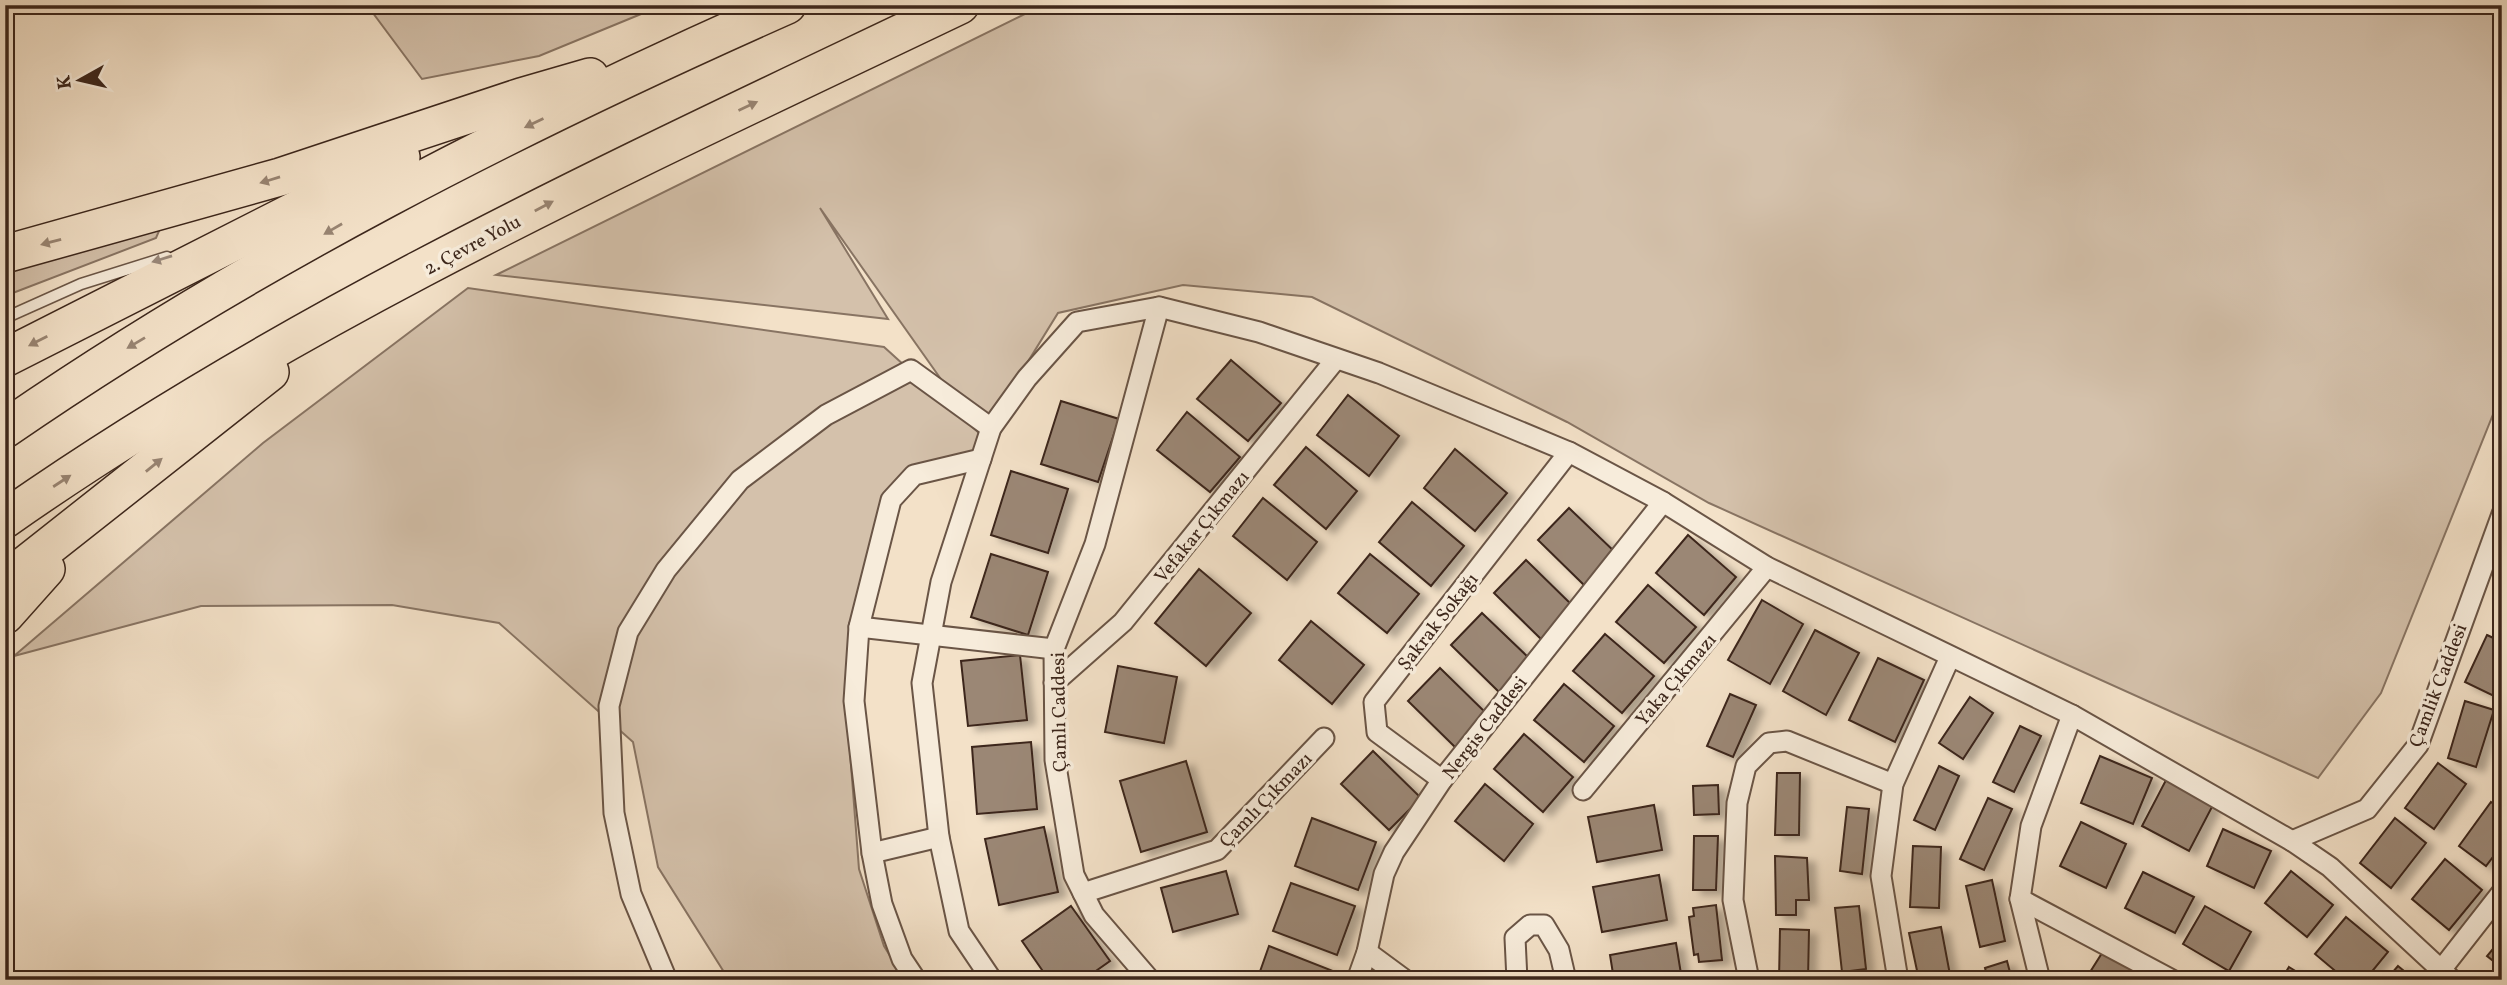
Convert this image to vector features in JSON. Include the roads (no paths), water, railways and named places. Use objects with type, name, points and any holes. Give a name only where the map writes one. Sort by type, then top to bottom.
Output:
[{"type":"highway","points":[[5,429],[85,374],[430,174],[684,51],[787,5]]},
{"type":"highway","name":"2. Çevre Yolu","points":[[5,519],[235,371],[353,306],[606,174],[960,5]]},
{"type":"highway","points":[[5,254],[281,177],[521,97],[684,51]]},
{"type":"highway","points":[[5,358],[521,97]]},
{"type":"highway","points":[[5,581],[101,508],[353,306]]},
{"type":"highway","points":[[5,615],[101,508]]},
{"type":"street","points":[[992,980],[959,931],[939,837],[922,683],[941,582],[991,428],[1027,378],[1077,322],[1159,307],[1259,331],[1569,452],[1663,502],[1767,568],[2072,715],[2291,841],[2330,867],[2446,977],[2502,892]]},
{"type":"street","name":"Çamlı Caddesi","points":[[1150,980],[1094,915],[1074,875],[1055,760],[1054,649],[1095,544],[1159,307]]},
{"type":"street","name":"Vefakar Çıkmazı","points":[[1054,683],[1123,622],[1336,359]]},
{"type":"street","points":[[667,980],[631,894],[614,813],[609,705],[628,632],[666,570],[740,480],[826,415],[911,370],[991,428]]},
{"type":"street","name":"Şakrak Sokağı","points":[[1442,780],[1377,732],[1374,702],[1569,452]]},
{"type":"street","points":[[916,980],[902,958],[882,904],[872,853],[854,701],[859,627],[891,500],[914,475],[981,459]]},
{"type":"street","name":"Nergis Caddesi","points":[[1357,980],[1367,952],[1384,874],[1394,852],[1442,780],[1663,502]]},
{"type":"street","name":"Çamlik Caddesi","points":[[2291,841],[2367,809],[2418,745],[2494,552],[2502,513]]},
{"type":"street","name":"Yaka Çıkmazı","points":[[1583,790],[1767,568]]},
{"type":"street","points":[[859,627],[1054,649]]},
{"type":"street","points":[[1898,980],[1881,876],[1893,784],[1950,657]]},
{"type":"street","points":[[2040,980],[2020,900],[2031,826],[2072,715]]},
{"type":"street","name":"Çamlı Çıkmazı","points":[[1083,893],[1217,850],[1324,738]]},
{"type":"street","points":[[1749,980],[1733,900],[1737,803],[1746,766],[1769,743],[1787,741],[1893,784]]},
{"type":"street","points":[[2320,829],[2330,867]]},
{"type":"street","points":[[872,853],[939,837]]},
{"type":"street","points":[[2020,900],[2172,980]]},
{"type":"street","points":[[1517,980],[1515,938],[1530,925],[1544,925],[1559,950],[1566,980]]},
{"type":"street","points":[[1367,952],[1405,980]]},
{"type":"lane","points":[[199,247],[251,232]]},
{"type":"lane","points":[[5,318],[81,284],[173,256]]}]
